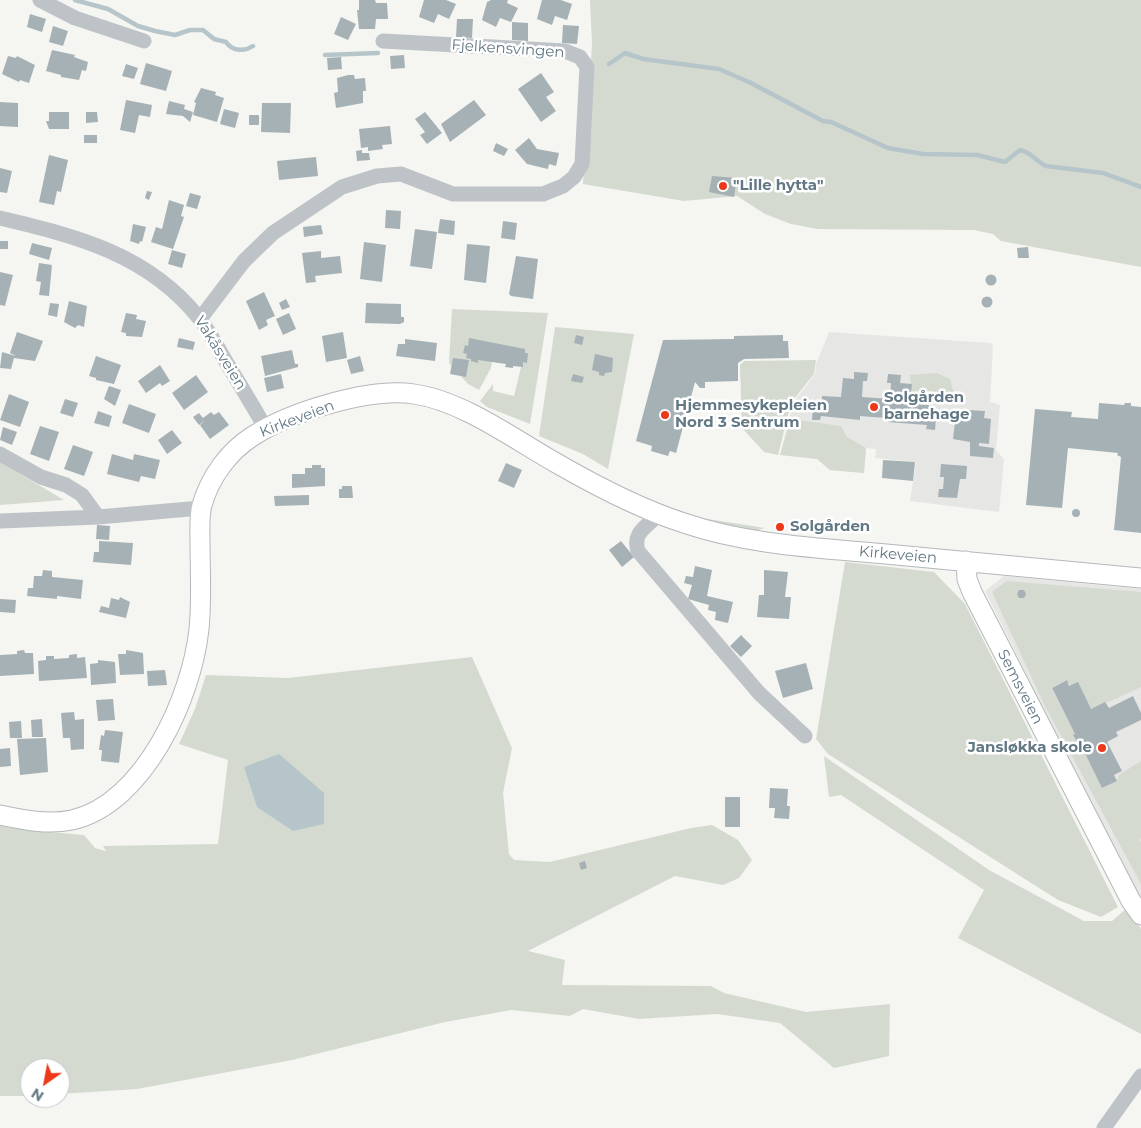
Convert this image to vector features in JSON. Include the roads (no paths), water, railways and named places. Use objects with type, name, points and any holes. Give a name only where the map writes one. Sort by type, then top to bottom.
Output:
[{"type":"main road","name":"Kirkeveien","points":[[0,815],[28,821],[45,822],[62,822],[84,816],[118,795],[155,753],[173,722],[188,686],[199,629],[201,508],[210,482],[231,454],[251,437],[305,412],[365,396],[392,392],[419,395],[440,401],[471,415],[576,475],[659,514],[698,528],[741,538],[1141,578]]},
{"type":"main road","name":"Semsveien","points":[[966,562],[967,579],[972,592],[1131,902],[1141,915]]},
{"type":"street","points":[[40,0],[84,21],[144,41]]},
{"type":"street","name":"Fjelkensvingen","points":[[200,319],[244,261],[273,233],[342,186],[377,176],[401,174],[452,194],[543,194],[563,186],[574,176],[582,164],[587,67],[580,56],[565,51],[382,41]]},
{"type":"street","name":"Vakåsveien","points":[[0,218],[82,239],[111,250],[151,273],[177,294],[200,319],[266,429]]},
{"type":"street","points":[[0,454],[41,477],[66,485],[82,494],[98,517]]},
{"type":"street","points":[[0,520],[98,517],[201,508]]},
{"type":"street","points":[[659,514],[638,532],[635,541],[638,551],[759,693],[805,736]]},
{"type":"street","points":[[1104,1128],[1141,1076]]},
{"type":"waterway","points":[[75,0],[108,9],[138,26],[155,31],[175,35],[190,30],[203,30],[214,39],[226,42],[238,50],[253,46]]},
{"type":"waterway","points":[[325,55],[378,53]]},
{"type":"waterway","points":[[609,64],[625,53],[643,59],[719,69],[751,83],[823,121],[831,122],[888,148],[923,154],[977,155],[1005,162],[1020,150],[1046,166],[1103,173],[1141,187]]},
{"type":"place","name":"\"Lille hytta\"","points":[[723,186]]},
{"type":"place","name":"Solgården barnehage","points":[[874,407]]},
{"type":"place","name":"Hjemmesykepleien Nord 3 Sentrum","points":[[665,415]]},
{"type":"place","name":"Solgården","points":[[780,527]]},
{"type":"place","name":"Jansløkka skole","points":[[1102,748]]}]
